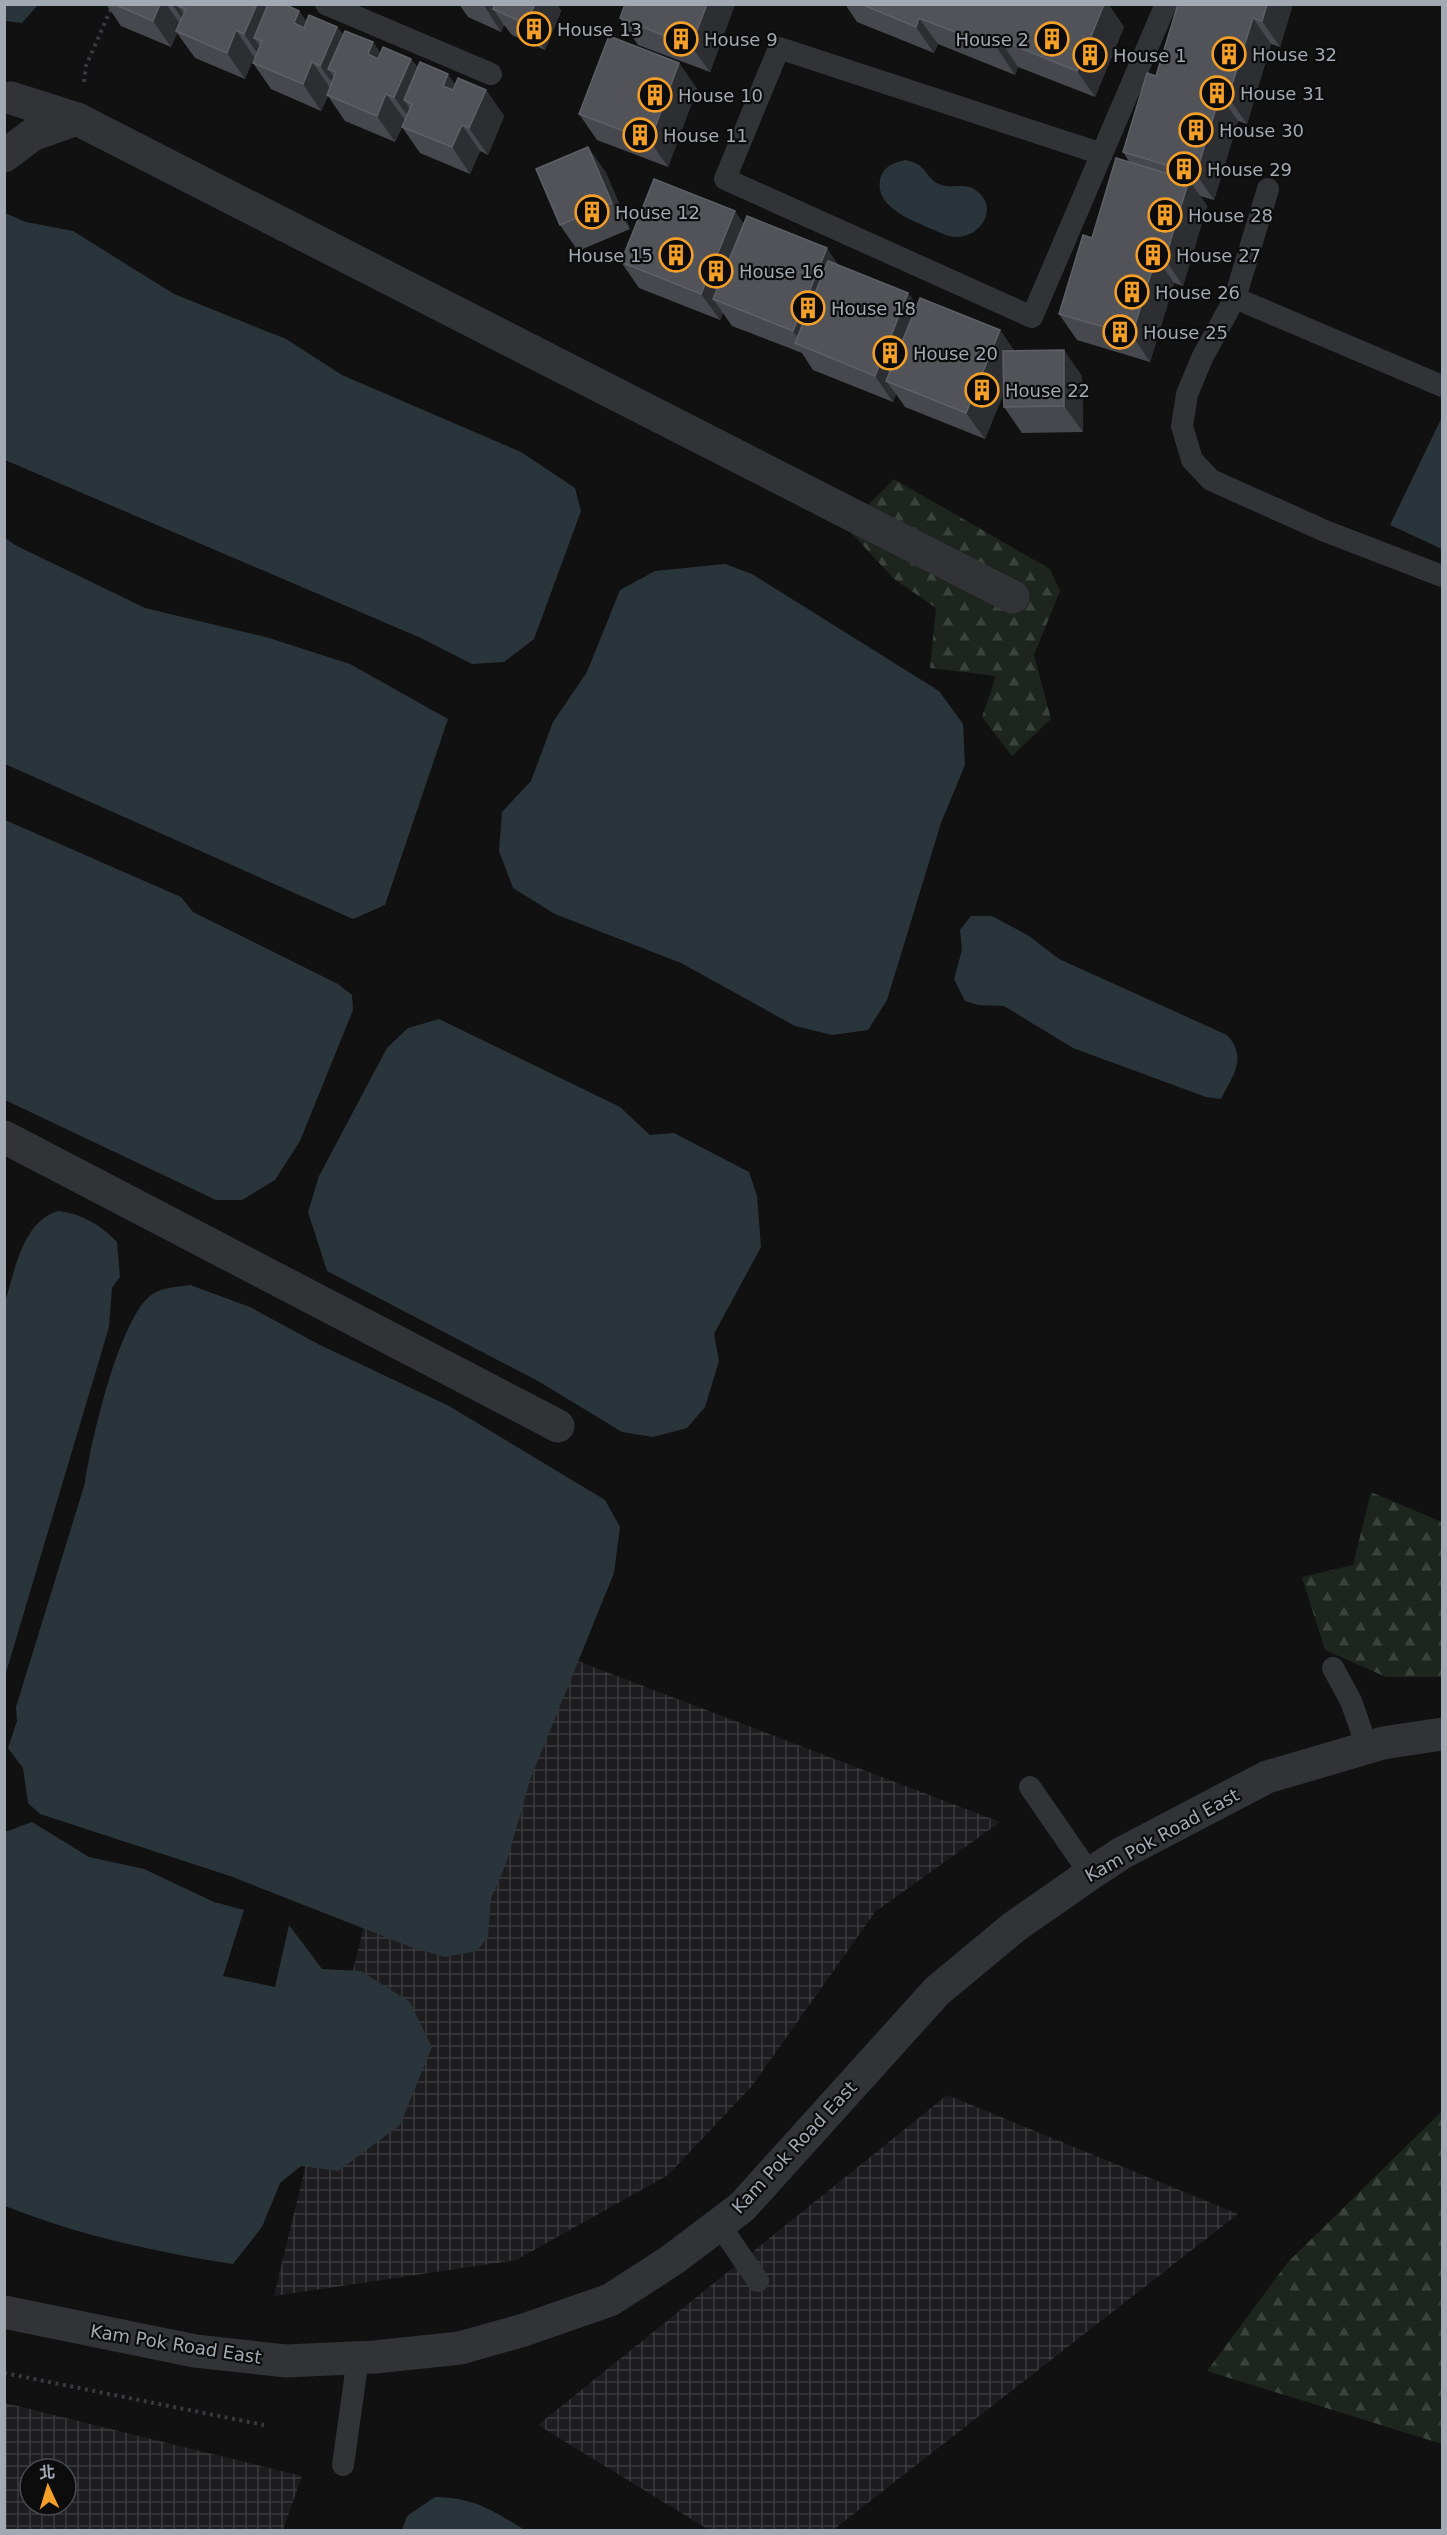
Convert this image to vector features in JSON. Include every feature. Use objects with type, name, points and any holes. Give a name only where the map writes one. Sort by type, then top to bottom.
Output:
[{"type":"street","points":[[11,98],[77,119],[1013,597]]},
{"type":"street","points":[[4,156],[32,135],[77,119]]},
{"type":"street","points":[[4,1137],[558,1426]]},
{"type":"street","name":"Kam Pok Road East","points":[[4,2312],[195,2351],[286,2361],[358,2358],[460,2348],[610,2300],[672,2260],[742,2206],[937,1991],[1014,1927],[1122,1853],[1267,1776],[1366,1747],[1443,1734]]},
{"type":"street","name":"Kam Pok Road East","points":[[1406,1739],[1443,1740]]},
{"type":"lane","points":[[326,4],[490,74]]},
{"type":"lane","points":[[1101,154],[779,48],[725,179],[1032,316],[1166,4]]},
{"type":"lane","points":[[1269,189],[1235,298],[1203,356],[1188,394],[1182,426],[1192,460],[1210,480],[1324,531],[1443,576]]},
{"type":"lane","points":[[1235,298],[1443,386]]},
{"type":"lane","points":[[1333,1668],[1351,1701],[1366,1747]]},
{"type":"lane","points":[[1030,1786],[1090,1875]]},
{"type":"lane","points":[[719,2224],[758,2281]]},
{"type":"lane","points":[[343,2465],[358,2358]]},
{"type":"path","points":[[77,119],[86,66],[113,4]]},
{"type":"path","points":[[4,2373],[264,2425]]},
{"type":"shaded area","points":[[4,5],[38,5],[22,23],[5,21]]},
{"type":"shaded area","points":[[906,160],[919,165],[939,184],[969,187],[978,192],[985,200],[987,210],[980,226],[972,233],[952,237],[909,219],[890,206],[883,197],[880,187],[881,176],[888,167]]},
{"type":"shaded area","points":[[5,213],[26,222],[73,231],[174,294],[286,339],[342,375],[521,452],[575,488],[581,511],[534,639],[504,662],[472,664],[421,638],[5,460]]},
{"type":"shaded area","points":[[1442,417],[1442,549],[1390,525]]},
{"type":"shaded area","points":[[5,538],[145,608],[269,638],[350,664],[448,719],[385,905],[353,919],[5,764]]},
{"type":"shaded area","points":[[725,564],[752,574],[939,691],[963,724],[965,765],[941,823],[887,1000],[868,1030],[832,1035],[795,1026],[681,963],[555,914],[513,888],[499,851],[502,812],[531,781],[553,722],[587,672],[620,590],[655,571]]},
{"type":"shaded area","points":[[5,820],[181,897],[193,912],[338,984],[352,995],[353,1010],[300,1141],[275,1180],[242,1200],[216,1200],[5,1100]]},
{"type":"shaded area","points":[[971,916],[992,916],[1029,936],[1059,959],[1227,1035],[1237,1051],[1237,1059],[1234,1074],[1221,1099],[1206,1097],[1073,1048],[1004,1006],[978,1005],[965,1001],[954,979],[962,950],[960,930]]},
{"type":"shaded area","points":[[439,1019],[620,1107],[650,1135],[674,1133],[749,1172],[757,1196],[761,1247],[714,1334],[719,1361],[705,1407],[687,1428],[653,1437],[622,1432],[538,1381],[327,1271],[308,1212],[319,1176],[387,1048],[408,1028]]},
{"type":"shaded area","points":[[58,1211],[90,1221],[117,1242],[120,1277],[112,1288],[109,1327],[5,1676],[5,1302],[17,1262],[28,1236],[46,1217]]},
{"type":"shaded area","points":[[190,1285],[250,1307],[320,1345],[449,1406],[605,1500],[620,1527],[614,1573],[530,1780],[507,1861],[491,1899],[488,1937],[477,1951],[445,1957],[411,1947],[230,1876],[40,1814],[28,1803],[23,1768],[8,1748],[17,1721],[16,1707],[85,1483],[93,1440],[108,1384],[127,1331],[138,1310],[154,1293]]},
{"type":"shaded area","points":[[475,1622],[1000,1822],[875,1912],[752,2086],[668,2175],[516,2260],[274,2296],[400,1777]]},
{"type":"shaded area","points":[[32,1822],[89,1857],[144,1869],[214,1902],[244,1910],[223,1976],[275,1987],[289,1925],[322,1969],[361,1971],[410,2002],[432,2047],[400,2125],[338,2171],[301,2166],[280,2183],[262,2227],[233,2264],[175,2254],[89,2234],[5,2206],[5,1832]]},
{"type":"shaded area","points":[[947,2095],[1238,2214],[833,2530],[709,2530],[538,2425]]},
{"type":"shaded area","points":[[5,2403],[302,2476],[283,2530],[5,2530]]},
{"type":"shaded area","points":[[435,2497],[462,2500],[483,2506],[525,2530],[402,2530],[407,2516]]},
{"type":"green space","points":[[894,479],[1050,569],[1060,591],[1034,655],[1051,719],[1012,756],[982,717],[996,676],[930,668],[936,608],[893,578],[846,527]]},
{"type":"green space","points":[[1371,1492],[1442,1522],[1442,1677],[1386,1677],[1325,1650],[1302,1577],[1353,1565]]},
{"type":"green space","points":[[1442,2111],[1442,2444],[1207,2371],[1288,2262]]},
{"type":"building","points":[[114,4],[160,4],[153,21]]},
{"type":"building","points":[[178,4],[257,4],[244,34],[236,30],[227,53],[176,31],[186,9]]},
{"type":"building","points":[[268,4],[284,4],[299,11],[294,23],[304,28],[309,15],[337,27],[320,66],[312,62],[303,84],[253,63],[262,41],[254,38]]},
{"type":"building","points":[[495,4],[535,4],[526,24],[493,9]]},
{"type":"building","points":[[625,4],[707,4],[691,46],[620,18]]},
{"type":"building","points":[[861,4],[1104,4],[1077,71],[1000,40],[997,48],[919,18],[916,27]]},
{"type":"building","points":[[1178,4],[1267,4],[1262,21],[1253,18],[1228,97],[1220,95],[1196,174],[1123,152],[1147,73],[1156,76]]},
{"type":"building","points":[[345,31],[373,42],[368,54],[378,59],[383,47],[411,59],[394,97],[386,94],[377,116],[327,95],[336,72],[328,69]]},
{"type":"building","points":[[609,36],[679,63],[650,141],[579,114]]},
{"type":"building","points":[[420,62],[448,74],[443,86],[453,90],[458,78],[486,90],[469,128],[462,125],[452,147],[402,127],[412,104],[404,100]]},
{"type":"building","points":[[588,147],[612,203],[560,225],[536,169]]},
{"type":"building","points":[[1116,158],[1189,180],[1165,259],[1156,257],[1132,335],[1059,314],[1083,235],[1092,238]]},
{"type":"building","points":[[654,179],[735,211],[701,294],[621,262]]},
{"type":"building","points":[[747,216],[827,248],[793,331],[713,299]]},
{"type":"building","points":[[828,261],[908,293],[875,376],[795,343]]},
{"type":"building","points":[[920,298],[1000,330],[966,413],[886,381]]},
{"type":"building","points":[[1064,350],[1064,406],[1004,407],[1003,351]]},
{"type":"place","name":"House 13","points":[[534,29]]},
{"type":"place","name":"House 9","points":[[681,39]]},
{"type":"place","name":"House 2","points":[[1052,39]]},
{"type":"place","name":"House 32","points":[[1229,54]]},
{"type":"place","name":"House 1","points":[[1090,55]]},
{"type":"place","name":"House 31","points":[[1217,93]]},
{"type":"place","name":"House 10","points":[[655,95]]},
{"type":"place","name":"House 30","points":[[1196,130]]},
{"type":"place","name":"House 11","points":[[640,135]]},
{"type":"place","name":"House 29","points":[[1184,169]]},
{"type":"place","name":"House 12","points":[[592,212]]},
{"type":"place","name":"House 28","points":[[1165,215]]},
{"type":"place","name":"House 15","points":[[676,255]]},
{"type":"place","name":"House 27","points":[[1153,255]]},
{"type":"place","name":"House 16","points":[[716,271]]},
{"type":"place","name":"House 26","points":[[1132,292]]},
{"type":"place","name":"House 18","points":[[808,308]]},
{"type":"place","name":"House 25","points":[[1120,332]]},
{"type":"place","name":"House 20","points":[[890,353]]},
{"type":"place","name":"House 22","points":[[982,390]]}]
